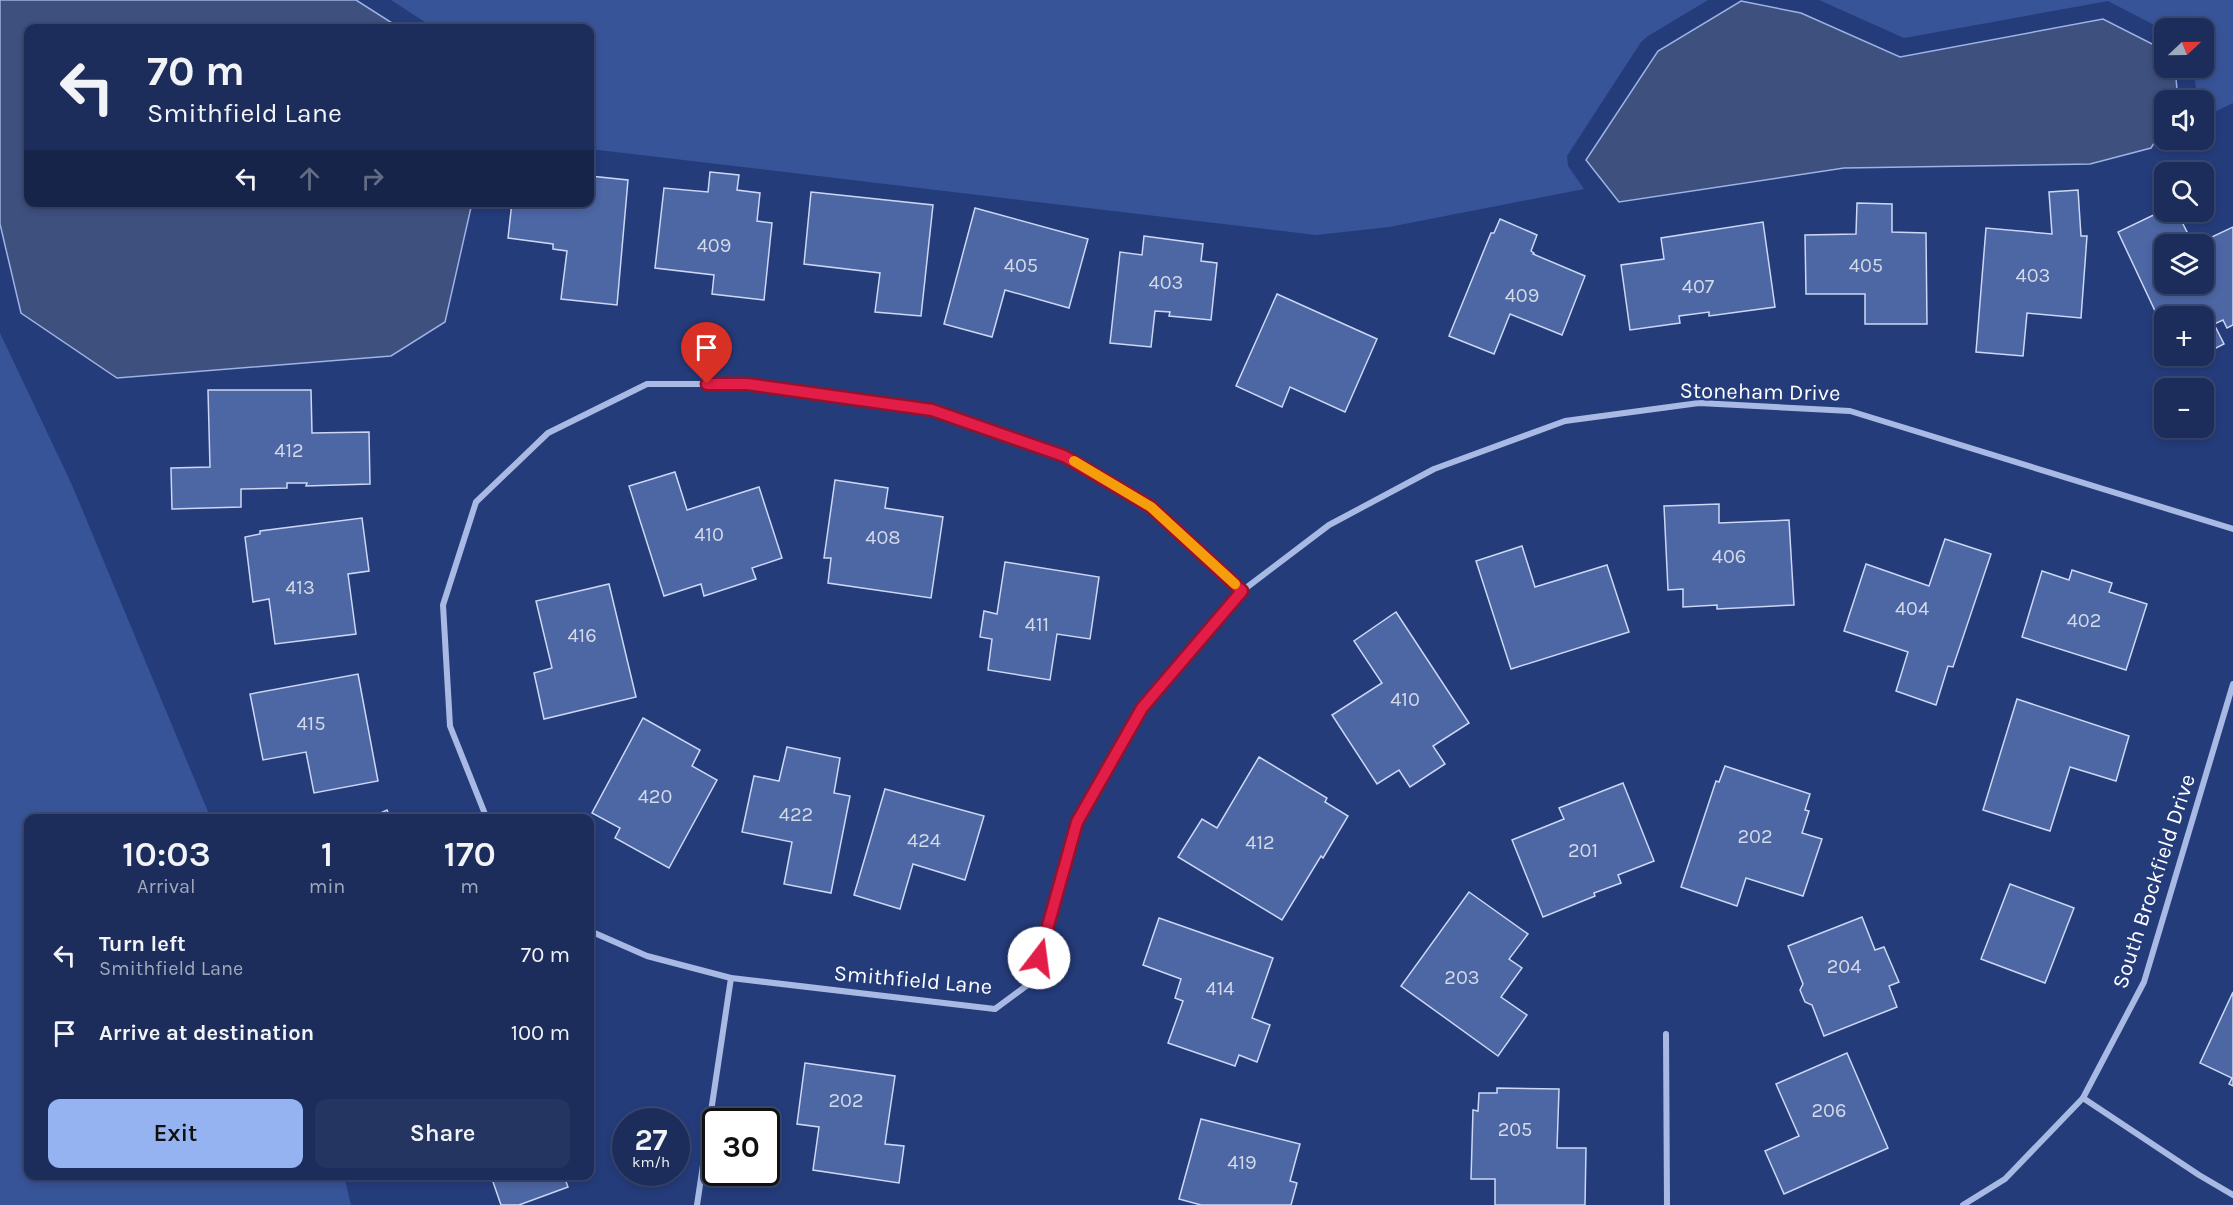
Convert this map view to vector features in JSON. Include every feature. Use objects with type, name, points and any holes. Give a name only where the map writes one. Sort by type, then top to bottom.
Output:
[{"type":"street","points":[[485,814],[450,726],[443,605],[476,502],[548,433],[647,384],[747,384],[932,410],[1064,456],[1151,507],[1242,591]]},
{"type":"street","name":"Stoneham Drive","points":[[1242,591],[1329,525],[1434,469],[1565,421],[1699,404],[1850,411],[2233,529]]},
{"type":"street","name":"Smithfield Lane","points":[[594,933],[647,956],[731,978],[995,1009],[1033,981],[1077,822],[1142,708],[1242,591]]},
{"type":"street","name":"South Brockfield Drive","points":[[1963,1205],[2005,1179],[2084,1098],[2144,982],[2233,684]]},
{"type":"street","points":[[697,1205],[731,978]]},
{"type":"street","points":[[1666,1034],[1667,1205]]},
{"type":"street","points":[[2084,1098],[2233,1195]]},
{"type":"shaded area","points":[[0,0],[356,0],[394,24],[24,24],[24,207],[471,207],[445,322],[391,356],[117,378],[21,313],[0,224]]},
{"type":"shaded area","points":[[391,0],[1708,0],[1641,42],[1567,156],[1568,166],[1584,189],[1389,227],[1316,235],[594,149],[594,24],[428,24]]},
{"type":"shaded area","points":[[1819,0],[2233,0],[2233,103],[2214,112],[2214,90],[2196,90],[2195,78],[2214,78],[2214,18],[2154,18],[2154,25],[2108,1],[1904,38]]},
{"type":"shaded area","points":[[1741,1],[1801,13],[1900,57],[2103,19],[2154,45],[2154,78],[2176,78],[2177,90],[2154,90],[2154,143],[2151,148],[2090,164],[1844,168],[1619,202],[1586,160],[1658,51]]},
{"type":"shaded area","points":[[0,333],[72,485],[209,814],[24,814],[24,1180],[345,1180],[351,1205],[0,1205]]},
{"type":"building","points":[[710,172],[739,175],[737,190],[760,193],[757,221],[772,223],[764,300],[712,294],[714,275],[655,268],[664,188],[708,192]]},
{"type":"building","points":[[594,176],[628,180],[617,305],[561,299],[567,251],[553,249],[553,244],[508,238],[511,207],[594,207]]},
{"type":"building","points":[[2078,190],[2081,236],[2087,236],[2081,318],[2027,313],[2023,356],[1976,352],[1986,228],[2052,234],[2049,192]]},
{"type":"building","points":[[811,192],[933,205],[921,316],[875,312],[880,273],[804,264]]},
{"type":"building","points":[[1857,203],[1892,204],[1892,232],[1926,233],[1927,324],[1865,324],[1865,294],[1806,294],[1805,235],[1856,234]]},
{"type":"building","points":[[975,208],[1088,239],[1069,308],[1005,290],[992,337],[944,324]]},
{"type":"building","points":[[2154,215],[2154,222],[2182,222],[2188,234],[2154,234],[2154,294],[2214,294],[2214,236],[2233,227],[2233,325],[2227,328],[2223,320],[2214,324],[2214,306],[2154,306],[2154,309],[2118,232]]},
{"type":"building","points":[[1500,219],[1537,235],[1531,251],[1533,254],[1585,276],[1562,335],[1510,314],[1494,354],[1449,336],[1491,233],[1494,233]]},
{"type":"building","points":[[1763,222],[1775,307],[1709,316],[1709,312],[1679,316],[1680,323],[1630,330],[1621,265],[1664,259],[1661,238]]},
{"type":"building","points":[[1144,236],[1203,244],[1201,261],[1217,263],[1211,320],[1169,316],[1170,312],[1155,311],[1151,347],[1110,343],[1120,252],[1142,255]]},
{"type":"building","points":[[1277,294],[1377,339],[1345,412],[1290,387],[1282,407],[1236,386]]},
{"type":"building","points":[[2214,324],[2224,344],[2214,349]]},
{"type":"building","points":[[208,390],[311,390],[312,433],[369,432],[370,484],[306,486],[307,483],[287,483],[287,488],[241,489],[241,507],[172,509],[171,468],[210,467]]},
{"type":"building","points":[[675,472],[687,510],[759,487],[782,558],[752,568],[756,579],[704,596],[701,584],[664,596],[629,486]]},
{"type":"building","points":[[835,480],[888,488],[885,508],[943,517],[931,598],[828,583],[831,558],[824,558]]},
{"type":"building","points":[[1719,504],[1719,523],[1789,520],[1794,605],[1717,609],[1717,605],[1683,607],[1683,589],[1668,590],[1664,506]]},
{"type":"building","points":[[362,518],[369,571],[348,574],[356,634],[275,644],[269,599],[253,602],[245,537],[260,534],[260,531]]},
{"type":"building","points":[[1945,539],[1991,554],[1953,667],[1948,666],[1936,705],[1896,691],[1908,652],[1844,631],[1866,564],[1929,586]]},
{"type":"building","points":[[1522,546],[1535,587],[1607,565],[1629,632],[1511,669],[1476,561]]},
{"type":"building","points":[[1005,562],[1099,577],[1090,639],[1057,634],[1050,680],[988,670],[992,639],[980,637],[984,611],[997,614]]},
{"type":"building","points":[[2072,570],[2112,583],[2109,592],[2147,604],[2126,670],[2022,637],[2042,571],[2069,580]]},
{"type":"building","points":[[609,584],[636,697],[544,719],[534,673],[552,668],[536,601]]},
{"type":"building","points":[[1396,612],[1469,723],[1433,746],[1445,764],[1410,787],[1399,770],[1377,784],[1332,715],[1382,683],[1354,641]]},
{"type":"building","points":[[358,674],[378,781],[314,793],[306,752],[263,760],[250,694]]},
{"type":"building","points":[[2017,699],[2129,736],[2116,781],[2070,767],[2050,831],[1983,810]]},
{"type":"building","points":[[643,718],[700,750],[692,766],[717,780],[669,868],[615,838],[620,828],[592,813]]},
{"type":"building","points":[[787,747],[840,758],[834,793],[850,796],[831,893],[784,884],[792,842],[742,832],[754,776],[779,781]]},
{"type":"building","points":[[1259,757],[1327,798],[1325,802],[1348,816],[1282,920],[1178,857],[1202,819],[1217,828]]},
{"type":"building","points":[[1725,766],[1810,794],[1805,810],[1809,811],[1802,833],[1822,839],[1803,896],[1746,878],[1737,906],[1681,887],[1716,781],[1719,782]]},
{"type":"building","points":[[1623,783],[1654,861],[1618,875],[1621,883],[1543,917],[1512,840],[1564,819],[1559,808]]},
{"type":"building","points":[[885,789],[984,816],[965,880],[913,864],[900,909],[854,895]]},
{"type":"building","points":[[2010,884],[2074,908],[2045,983],[1981,959]]},
{"type":"building","points":[[1469,892],[1528,934],[1509,959],[1522,968],[1501,997],[1527,1015],[1498,1056],[1401,986]]},
{"type":"building","points":[[1862,917],[1875,950],[1884,947],[1899,982],[1889,986],[1897,1007],[1824,1036],[1812,1005],[1805,1002],[1800,990],[1803,984],[1788,946]]},
{"type":"building","points":[[1159,918],[1273,958],[1252,1018],[1270,1025],[1257,1062],[1239,1055],[1235,1066],[1168,1043],[1183,1001],[1175,998],[1181,979],[1143,965]]},
{"type":"building","points":[[2233,992],[2233,1086],[2229,1084],[2232,1078],[2200,1063]]},
{"type":"building","points":[[1847,1053],[1888,1148],[1784,1194],[1765,1151],[1799,1136],[1776,1084]]},
{"type":"building","points":[[805,1063],[895,1076],[885,1144],[904,1146],[899,1183],[813,1170],[819,1127],[797,1124]]},
{"type":"building","points":[[1497,1088],[1559,1089],[1557,1148],[1586,1148],[1585,1205],[1495,1205],[1495,1179],[1471,1179],[1473,1110],[1478,1111],[1479,1093],[1497,1093]]},
{"type":"building","points":[[1201,1119],[1300,1144],[1290,1181],[1297,1183],[1291,1205],[1201,1205],[1179,1199]]},
{"type":"building","points":[[492,1180],[565,1180],[568,1187],[519,1205],[501,1205]]},
{"type":"slow traffic","points":[[1074,461],[1151,507],[1235,584]]},
{"type":"route","points":[[707,384],[747,384],[932,410],[1064,456],[1151,507],[1242,591],[1142,708],[1077,822],[1039,958]]}]
